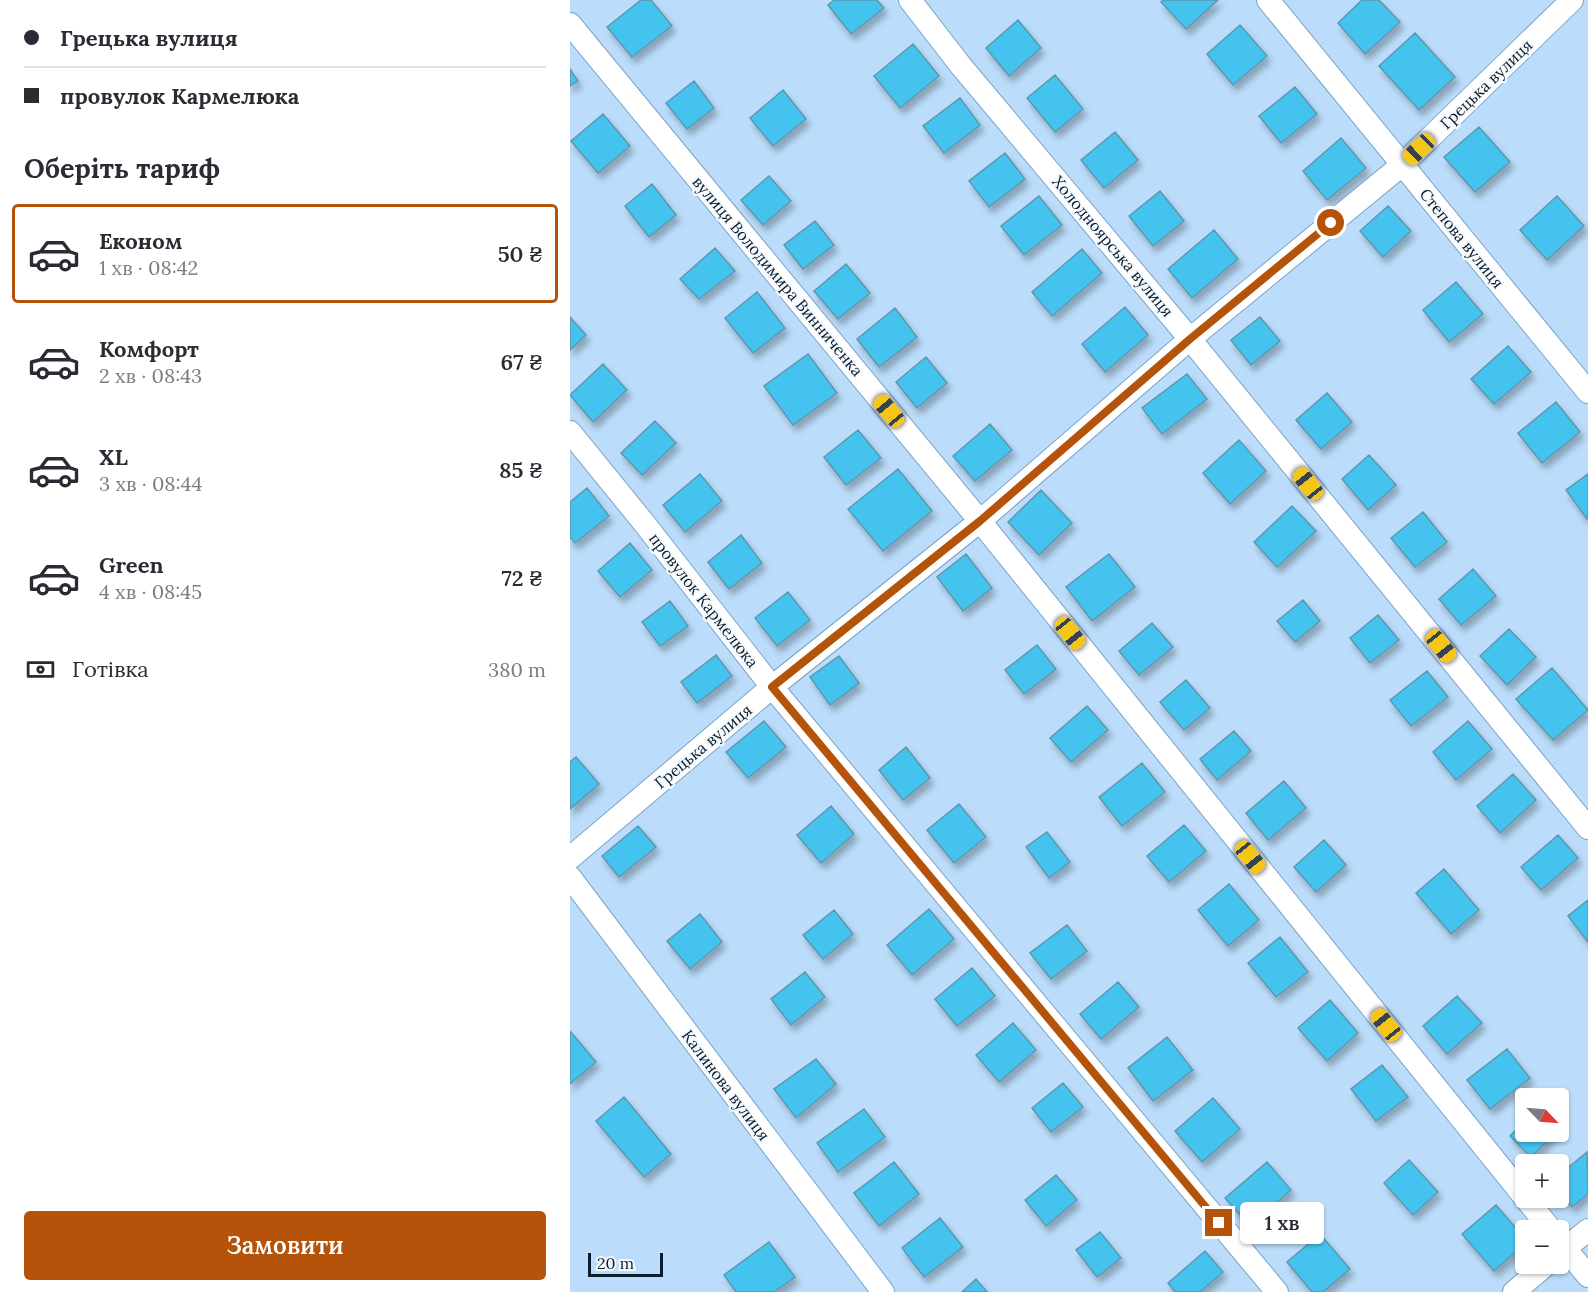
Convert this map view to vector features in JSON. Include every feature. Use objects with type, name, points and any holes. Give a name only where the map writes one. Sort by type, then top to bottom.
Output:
[{"type":"street","name":"Холодноярська вулиця","points":[[910,0],[961,66],[1190,339],[1588,828]]},
{"type":"street","name":"Степова вулиця","points":[[1268,0],[1588,392]]},
{"type":"street","name":"Грецька вулиця","points":[[570,858],[772,687],[980,521],[1190,339],[1402,165],[1572,0]]},
{"type":"street","name":"вулиця Володимира Винниченка","points":[[570,24],[980,521],[1543,1220]]},
{"type":"street","name":"провулок Кармелюка","points":[[570,432],[772,687],[1276,1292]]},
{"type":"street","name":"Калинова вулиця","points":[[570,877],[883,1292]]},
{"type":"street","points":[[1569,1243],[1588,1230]]},
{"type":"street","points":[[1569,1260],[1588,1276]]},
{"type":"street","points":[[1515,1292],[1534,1274]]},
{"type":"building","points":[[641,0],[651,0],[672,26],[632,57],[607,27]]},
{"type":"building","points":[[834,0],[877,0],[884,8],[851,34],[828,5]]},
{"type":"building","points":[[1163,0],[1218,0],[1186,29],[1161,2]]},
{"type":"building","points":[[1362,0],[1379,0],[1400,22],[1365,54],[1338,23]]},
{"type":"building","points":[[1018,20],[1041,48],[1009,76],[986,48]]},
{"type":"building","points":[[1240,25],[1267,56],[1233,85],[1207,54]]},
{"type":"building","points":[[1415,33],[1455,77],[1419,110],[1379,66]]},
{"type":"building","points":[[913,44],[939,76],[900,108],[874,76]]},
{"type":"building","points":[[570,69],[578,81],[570,86]]},
{"type":"building","points":[[1055,75],[1083,109],[1055,132],[1027,98]]},
{"type":"building","points":[[694,81],[714,108],[687,129],[666,103]]},
{"type":"building","points":[[1295,87],[1317,114],[1281,143],[1259,116]]},
{"type":"building","points":[[783,90],[806,119],[773,146],[750,118]]},
{"type":"building","points":[[960,98],[980,125],[944,153],[923,126]]},
{"type":"building","points":[[603,114],[630,146],[598,173],[571,141]]},
{"type":"building","points":[[1479,127],[1510,162],[1475,192],[1444,157]]},
{"type":"building","points":[[1115,132],[1138,160],[1104,188],[1081,160]]},
{"type":"building","points":[[1341,138],[1366,168],[1327,200],[1303,171]]},
{"type":"building","points":[[1005,153],[1025,179],[989,207],[969,181]]},
{"type":"building","points":[[769,176],[791,201],[763,225],[741,200]]},
{"type":"building","points":[[652,184],[676,215],[649,237],[625,206]]},
{"type":"building","points":[[1160,191],[1184,221],[1153,246],[1129,216]]},
{"type":"building","points":[[1039,196],[1062,225],[1024,255],[1001,226]]},
{"type":"building","points":[[1557,196],[1584,226],[1547,260],[1520,230]]},
{"type":"building","points":[[1388,206],[1411,231],[1383,257],[1360,231]]},
{"type":"building","points":[[815,221],[834,245],[803,269],[784,245]]},
{"type":"building","points":[[1214,230],[1238,259],[1192,298],[1168,269]]},
{"type":"building","points":[[715,248],[735,271],[699,299],[680,279]]},
{"type":"building","points":[[1082,249],[1102,273],[1052,316],[1032,292]]},
{"type":"building","points":[[846,264],[870,293],[838,319],[814,291]]},
{"type":"building","points":[[1456,282],[1483,314],[1449,342],[1423,310]]},
{"type":"building","points":[[757,292],[785,328],[753,353],[725,318]]},
{"type":"building","points":[[1125,307],[1148,335],[1105,372],[1082,344]]},
{"type":"building","points":[[895,308],[917,337],[879,367],[857,339]]},
{"type":"building","points":[[570,317],[586,335],[570,350]]},
{"type":"building","points":[[1260,317],[1280,341],[1251,365],[1231,340]]},
{"type":"building","points":[[1508,346],[1531,372],[1494,404],[1471,379]]},
{"type":"building","points":[[808,354],[837,393],[793,425],[764,386]]},
{"type":"building","points":[[926,357],[947,383],[917,408],[896,382]]},
{"type":"building","points":[[603,364],[627,390],[593,422],[570,395]]},
{"type":"building","points":[[1187,374],[1207,399],[1162,434],[1142,408]]},
{"type":"building","points":[[1327,393],[1352,422],[1321,449],[1296,420]]},
{"type":"building","points":[[1556,402],[1580,432],[1542,463],[1518,433]]},
{"type":"building","points":[[655,421],[676,443],[642,475],[621,453]]},
{"type":"building","points":[[990,424],[1012,450],[975,481],[953,456]]},
{"type":"building","points":[[858,430],[881,458],[846,485],[824,457]]},
{"type":"building","points":[[1239,440],[1266,471],[1230,504],[1203,473]]},
{"type":"building","points":[[1369,455],[1396,485],[1368,510],[1342,479]]},
{"type":"building","points":[[898,469],[932,511],[883,551],[848,509]]},
{"type":"building","points":[[700,474],[722,501],[685,532],[663,505]]},
{"type":"building","points":[[1588,474],[1588,518],[1587,519],[1566,490]]},
{"type":"building","points":[[587,488],[609,516],[575,543],[570,537],[570,502]]},
{"type":"building","points":[[1041,490],[1072,523],[1039,555],[1008,522]]},
{"type":"building","points":[[1292,506],[1316,531],[1277,567],[1254,542]]},
{"type":"building","points":[[1423,512],[1447,542],[1415,567],[1391,538]]},
{"type":"building","points":[[741,535],[762,563],[729,589],[708,562]]},
{"type":"building","points":[[630,543],[652,570],[620,597],[598,571]]},
{"type":"building","points":[[966,554],[992,588],[963,611],[937,577]]},
{"type":"building","points":[[1109,554],[1135,587],[1092,621],[1066,587]]},
{"type":"building","points":[[1473,569],[1496,596],[1461,625],[1439,599]]},
{"type":"building","points":[[788,592],[810,620],[777,646],[755,618]]},
{"type":"building","points":[[1303,600],[1320,621],[1295,642],[1277,621]]},
{"type":"building","points":[[670,601],[688,626],[660,646],[642,622]]},
{"type":"building","points":[[1378,615],[1399,640],[1370,663],[1350,638]]},
{"type":"building","points":[[1152,623],[1173,647],[1139,675],[1119,651]]},
{"type":"building","points":[[1509,629],[1536,657],[1507,685],[1480,656]]},
{"type":"building","points":[[1037,645],[1056,669],[1024,694],[1005,670]]},
{"type":"building","points":[[716,655],[732,676],[697,703],[681,682]]},
{"type":"building","points":[[839,656],[859,683],[830,705],[810,677]]},
{"type":"building","points":[[1552,668],[1588,710],[1553,740],[1516,699]]},
{"type":"building","points":[[1427,671],[1448,697],[1411,726],[1390,700]]},
{"type":"building","points":[[1186,680],[1210,708],[1184,730],[1160,702]]},
{"type":"building","points":[[1087,706],[1108,730],[1071,762],[1050,738]]},
{"type":"building","points":[[764,721],[786,747],[748,778],[726,752]]},
{"type":"building","points":[[1468,721],[1492,749],[1456,780],[1433,752]]},
{"type":"building","points":[[1234,731],[1251,751],[1217,780],[1200,759]]},
{"type":"building","points":[[906,747],[930,778],[903,800],[879,770]]},
{"type":"building","points":[[576,757],[599,784],[570,809],[570,762]]},
{"type":"building","points":[[1142,763],[1165,792],[1122,826],[1099,797]]},
{"type":"building","points":[[1513,774],[1536,800],[1500,833],[1477,806]]},
{"type":"building","points":[[1284,781],[1306,808],[1268,840],[1246,813]]},
{"type":"building","points":[[959,804],[986,837],[954,863],[927,830]]},
{"type":"building","points":[[831,806],[854,834],[821,863],[797,835]]},
{"type":"building","points":[[1184,825],[1206,851],[1169,882],[1147,856]]},
{"type":"building","points":[[638,826],[656,847],[619,877],[602,856]]},
{"type":"building","points":[[1047,832],[1070,862],[1049,878],[1026,847]]},
{"type":"building","points":[[1558,835],[1578,858],[1541,890],[1521,867]]},
{"type":"building","points":[[1324,840],[1346,865],[1316,892],[1294,867]]},
{"type":"building","points":[[1444,869],[1479,910],[1451,934],[1416,893]]},
{"type":"building","points":[[1229,884],[1259,920],[1228,946],[1198,910]]},
{"type":"building","points":[[1588,900],[1588,942],[1568,916]]},
{"type":"building","points":[[929,909],[954,939],[912,975],[887,945]]},
{"type":"building","points":[[834,910],[853,934],[823,959],[803,935]]},
{"type":"building","points":[[700,914],[722,942],[690,969],[667,941]]},
{"type":"building","points":[[1067,925],[1087,951],[1051,979],[1030,953]]},
{"type":"building","points":[[1280,937],[1308,972],[1276,997],[1248,963]]},
{"type":"building","points":[[972,968],[995,996],[957,1026],[935,999]]},
{"type":"building","points":[[805,972],[825,997],[791,1025],[771,999]]},
{"type":"building","points":[[1118,982],[1139,1007],[1101,1039],[1080,1014]]},
{"type":"building","points":[[1457,996],[1482,1023],[1447,1054],[1423,1026]]},
{"type":"building","points":[[1330,1000],[1358,1033],[1327,1061],[1298,1028]]},
{"type":"building","points":[[1013,1023],[1036,1050],[999,1082],[976,1055]]},
{"type":"building","points":[[570,1031],[596,1062],[570,1084]]},
{"type":"building","points":[[1167,1037],[1193,1070],[1153,1101],[1128,1068]]},
{"type":"building","points":[[1507,1049],[1530,1078],[1490,1109],[1467,1080]]},
{"type":"building","points":[[816,1059],[836,1084],[796,1118],[774,1089]]},
{"type":"building","points":[[1382,1065],[1408,1097],[1376,1121],[1351,1089]]},
{"type":"building","points":[[1063,1083],[1083,1107],[1051,1132],[1032,1108]]},
{"type":"building","points":[[624,1097],[671,1154],[644,1177],[596,1121]]},
{"type":"building","points":[[1213,1098],[1240,1129],[1202,1162],[1175,1131]]},
{"type":"building","points":[[864,1109],[885,1137],[838,1172],[817,1143]]},
{"type":"building","points":[[1515,1131],[1515,1141],[1510,1136]]},
{"type":"building","points":[[1516,1142],[1546,1142],[1534,1154],[1528,1154]]},
{"type":"building","points":[[1587,1152],[1588,1194],[1572,1207],[1569,1204],[1569,1167]]},
{"type":"building","points":[[1409,1160],[1438,1192],[1413,1215],[1384,1183]]},
{"type":"building","points":[[894,1162],[919,1194],[879,1226],[854,1193]]},
{"type":"building","points":[[1267,1162],[1291,1190],[1250,1226],[1225,1198]]},
{"type":"building","points":[[1056,1175],[1077,1200],[1046,1226],[1025,1200]]},
{"type":"building","points":[[1496,1205],[1515,1227],[1515,1253],[1494,1271],[1462,1234]]},
{"type":"building","points":[[940,1218],[963,1247],[924,1277],[902,1248]]},
{"type":"building","points":[[1100,1232],[1121,1258],[1097,1277],[1076,1250]]},
{"type":"building","points":[[1320,1234],[1350,1269],[1323,1292],[1312,1292],[1287,1262]]},
{"type":"building","points":[[769,1242],[795,1277],[774,1292],[736,1292],[724,1275]]},
{"type":"building","points":[[1205,1251],[1223,1272],[1200,1292],[1175,1292],[1168,1283]]},
{"type":"building","points":[[976,1279],[987,1292],[962,1292]]},
{"type":"route","points":[[1219,1223],[772,687],[980,521],[1190,339],[1331,223]]}]
